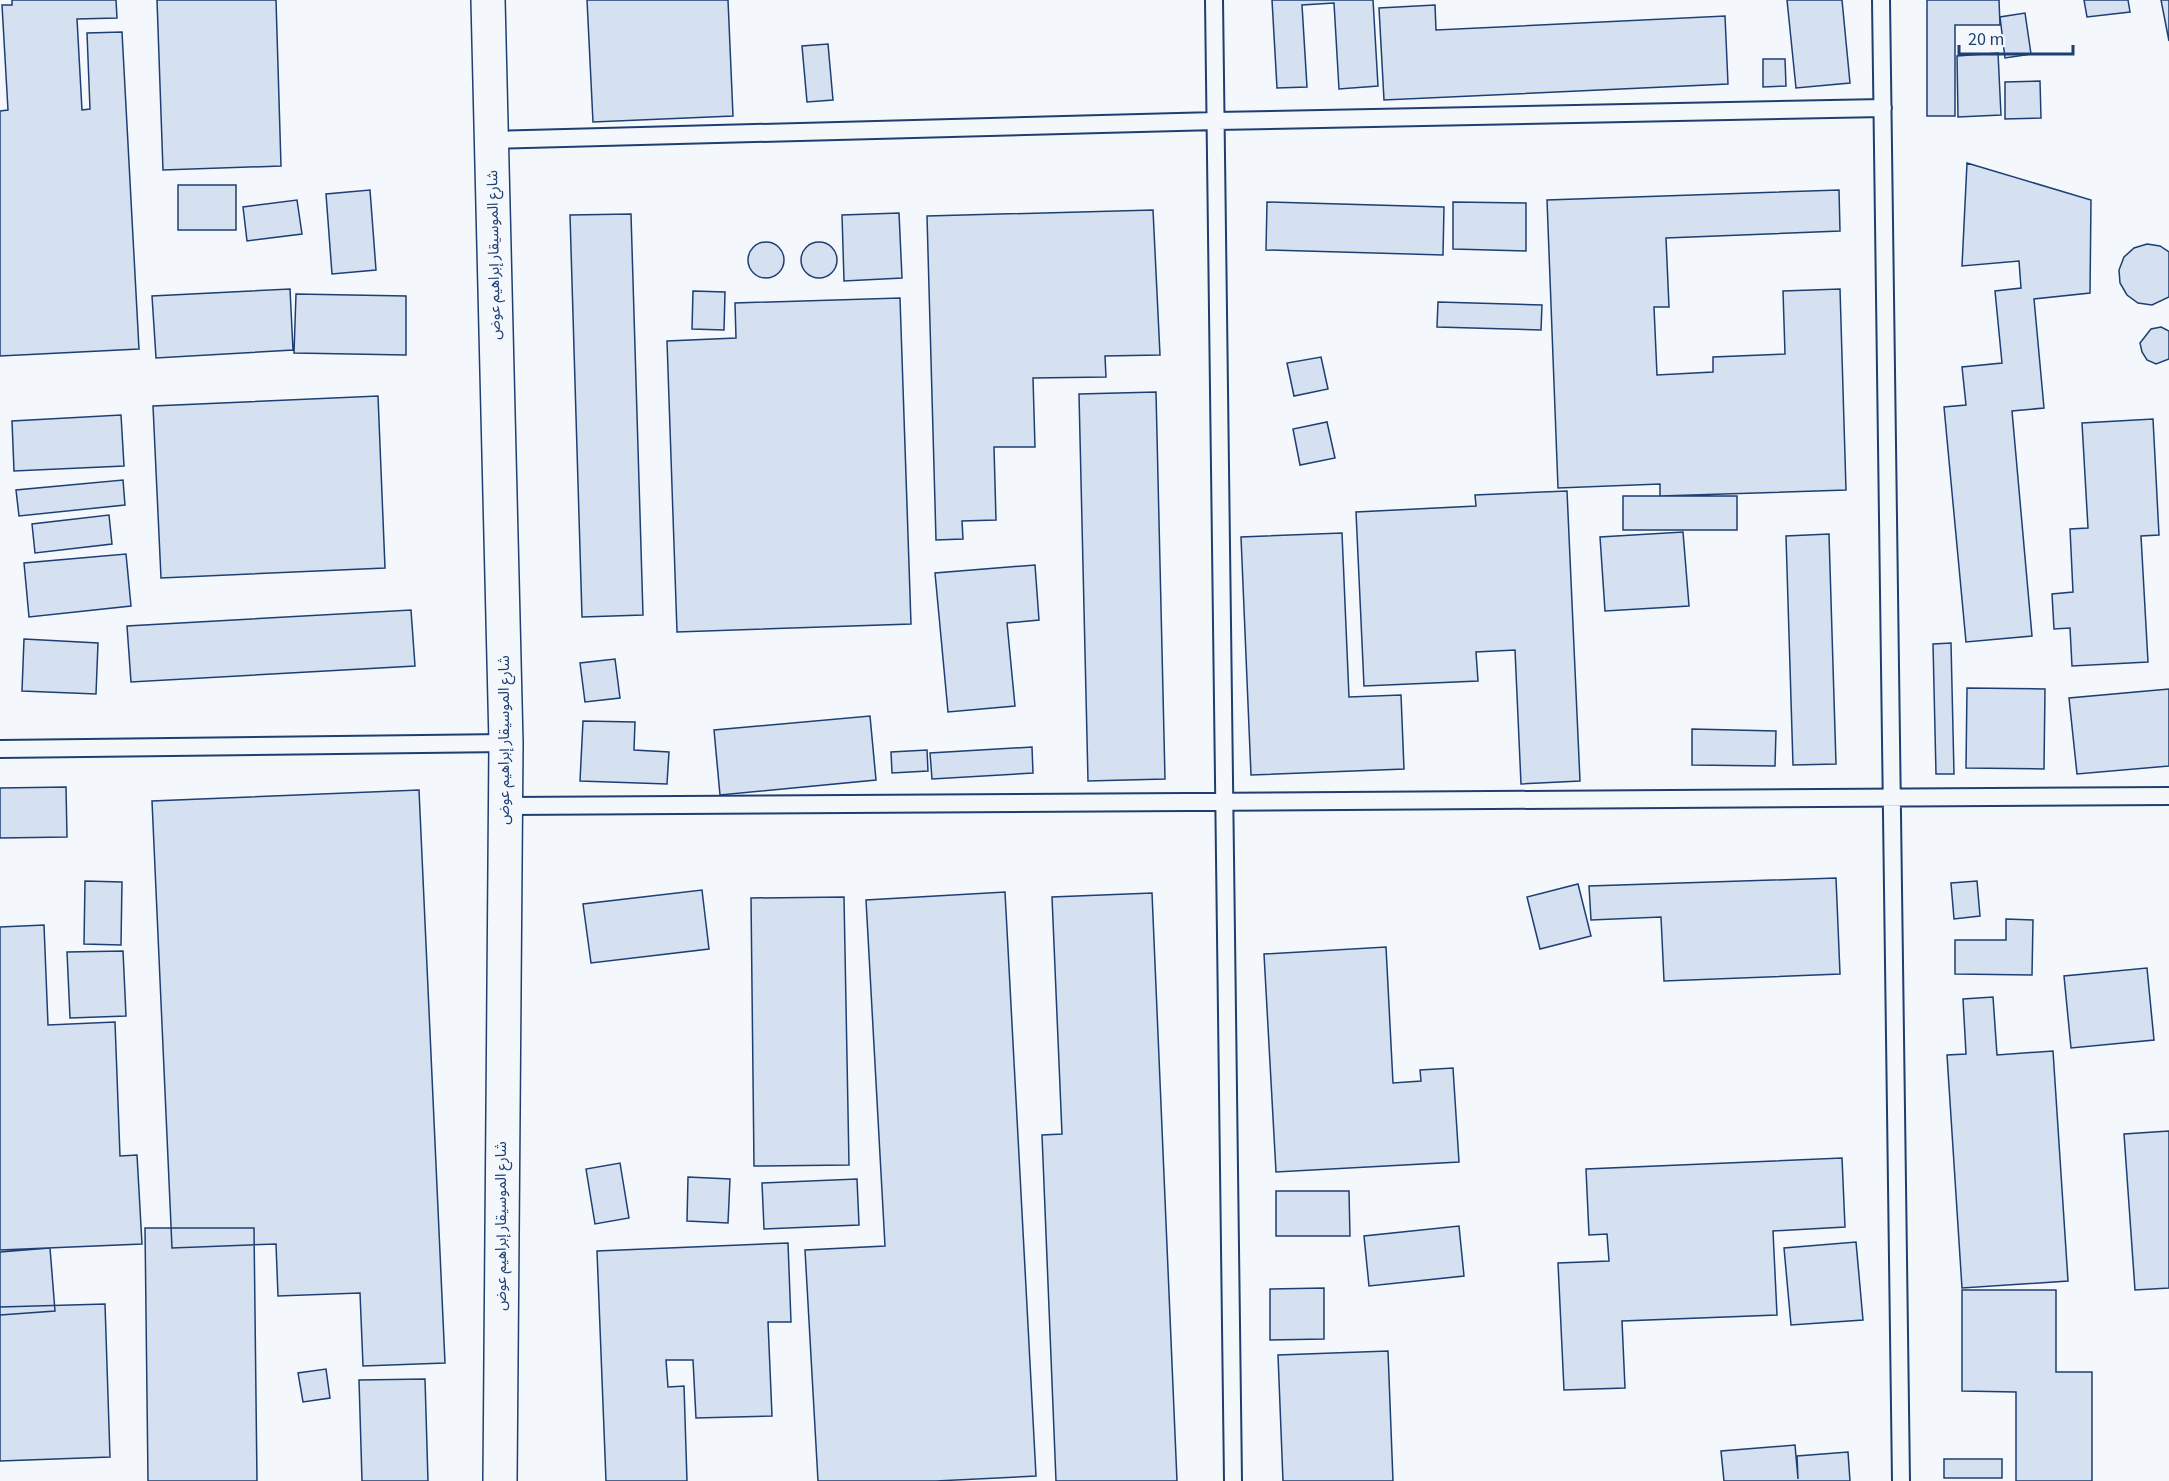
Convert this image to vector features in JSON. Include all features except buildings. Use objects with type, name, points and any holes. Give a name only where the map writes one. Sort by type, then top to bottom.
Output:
[{"type":"street","name":"شارع الموسيقار إبراهيم عوض","points":[[488,0],[506,743],[500,1481]]},
{"type":"lane","points":[[1214,0],[1233,1481]]},
{"type":"lane","points":[[1881,0],[1901,1481]]},
{"type":"lane","points":[[491,140],[1216,121],[1883,108]]},
{"type":"lane","points":[[0,749],[506,743]]},
{"type":"lane","points":[[505,806],[2169,796]]}]
